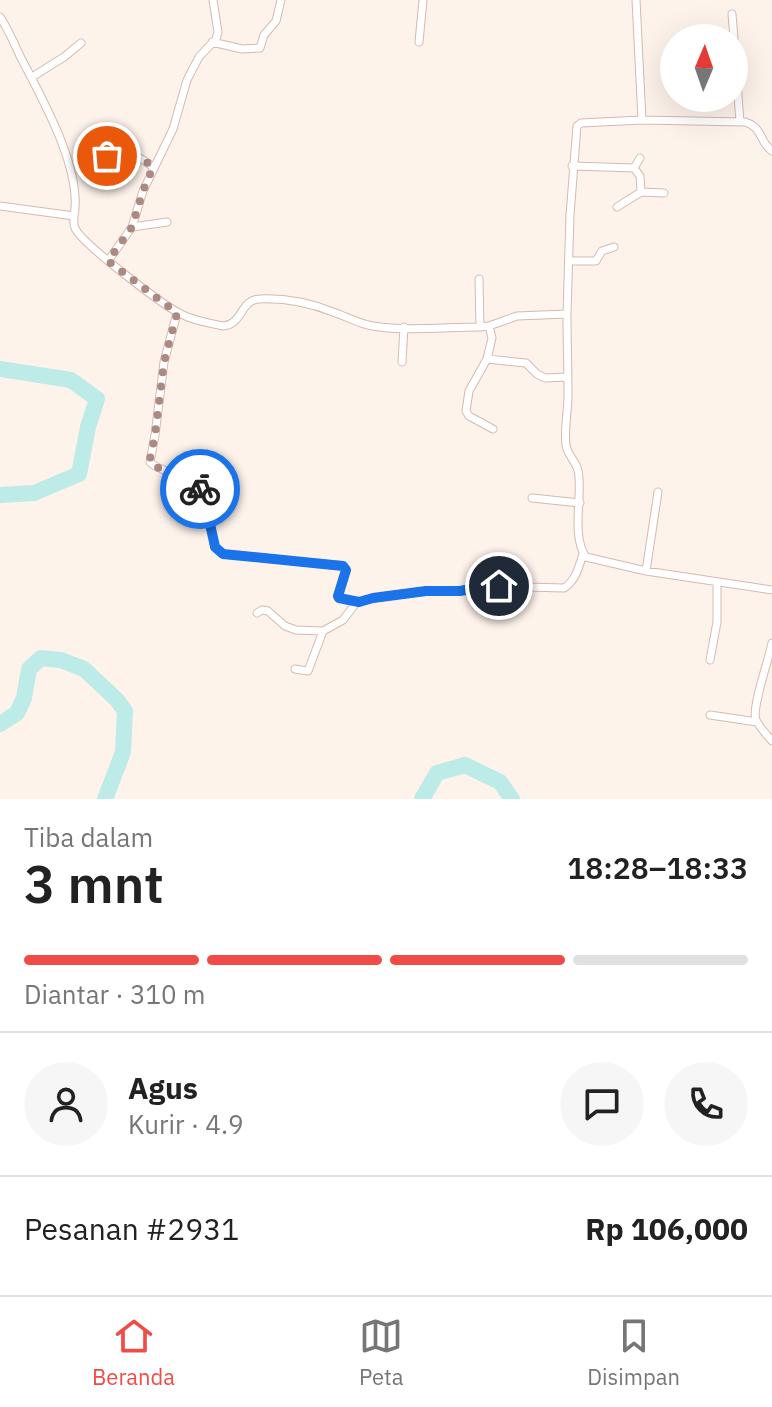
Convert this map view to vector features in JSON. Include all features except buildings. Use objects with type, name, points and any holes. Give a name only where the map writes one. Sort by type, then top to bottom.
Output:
[{"type":"street","points":[[108,261],[132,227],[153,167],[173,129],[187,80],[199,57],[216,39],[218,32],[213,0]]},
{"type":"street","points":[[212,42],[242,49],[260,48],[264,35],[276,21],[281,0]]},
{"type":"street","points":[[419,42],[423,0]]},
{"type":"street","points":[[636,0],[642,120]]},
{"type":"street","points":[[732,14],[733,24]]},
{"type":"street","points":[[0,17],[52,115],[68,161],[74,192],[73,223],[77,231],[108,261],[177,313],[229,326],[251,300],[271,299],[305,303],[381,327],[480,327],[510,317],[567,314]]},
{"type":"street","points":[[32,77],[81,43]]},
{"type":"street","points":[[739,112],[740,122]]},
{"type":"street","points":[[772,151],[757,128],[740,122],[642,120],[581,123],[575,130],[567,314],[566,446],[577,463],[579,474],[578,538],[586,557],[646,571],[772,590]]},
{"type":"street","points":[[107,156],[133,154],[153,167]]},
{"type":"street","points":[[634,168],[640,158]]},
{"type":"street","points":[[572,166],[634,168]]},
{"type":"street","points":[[634,168],[640,176],[641,192]]},
{"type":"street","points":[[617,207],[641,192],[664,193]]},
{"type":"street","points":[[0,206],[74,216]]},
{"type":"street","points":[[132,227],[167,222]]},
{"type":"street","points":[[569,261],[596,261],[602,251],[614,247]]},
{"type":"street","points":[[479,279],[480,327]]},
{"type":"street","points":[[177,313],[164,362],[150,462],[198,487],[203,493],[215,547],[223,554],[343,566],[346,570],[338,597],[356,603],[426,591],[460,591],[492,586],[564,588],[574,578],[583,554]]},
{"type":"street","points":[[489,326],[492,338],[487,359],[469,391],[466,411],[469,416],[493,429]]},
{"type":"street","points":[[402,362],[404,327]]},
{"type":"street","points":[[487,359],[526,363],[545,378],[568,377]]},
{"type":"street","points":[[646,571],[658,492]]},
{"type":"street","points":[[532,498],[580,503]]},
{"type":"street","points":[[710,660],[717,622],[717,583]]},
{"type":"street","points":[[257,613],[268,611],[285,626],[296,630],[323,631],[343,620],[356,603]]},
{"type":"street","points":[[295,669],[308,671],[323,631]]},
{"type":"street","points":[[772,643],[754,709],[757,722],[772,741]]},
{"type":"street","points":[[710,715],[757,722]]},
{"type":"waterway","points":[[0,369],[71,380],[97,399],[79,474],[34,493],[0,495]]},
{"type":"waterway","points":[[0,724],[17,713],[24,698],[29,669],[41,658],[61,660],[84,669],[125,711],[123,752],[105,799]]},
{"type":"waterway","points":[[422,799],[437,773],[465,765],[500,782],[512,799]]},
{"type":"way so far","points":[[107,156],[133,154],[153,167],[132,227],[108,261],[177,313],[164,362],[150,462],[200,489]]},
{"type":"route","points":[[200,489],[215,547],[223,554],[343,566],[346,570],[339,598],[356,603],[426,591],[499,586]]}]
